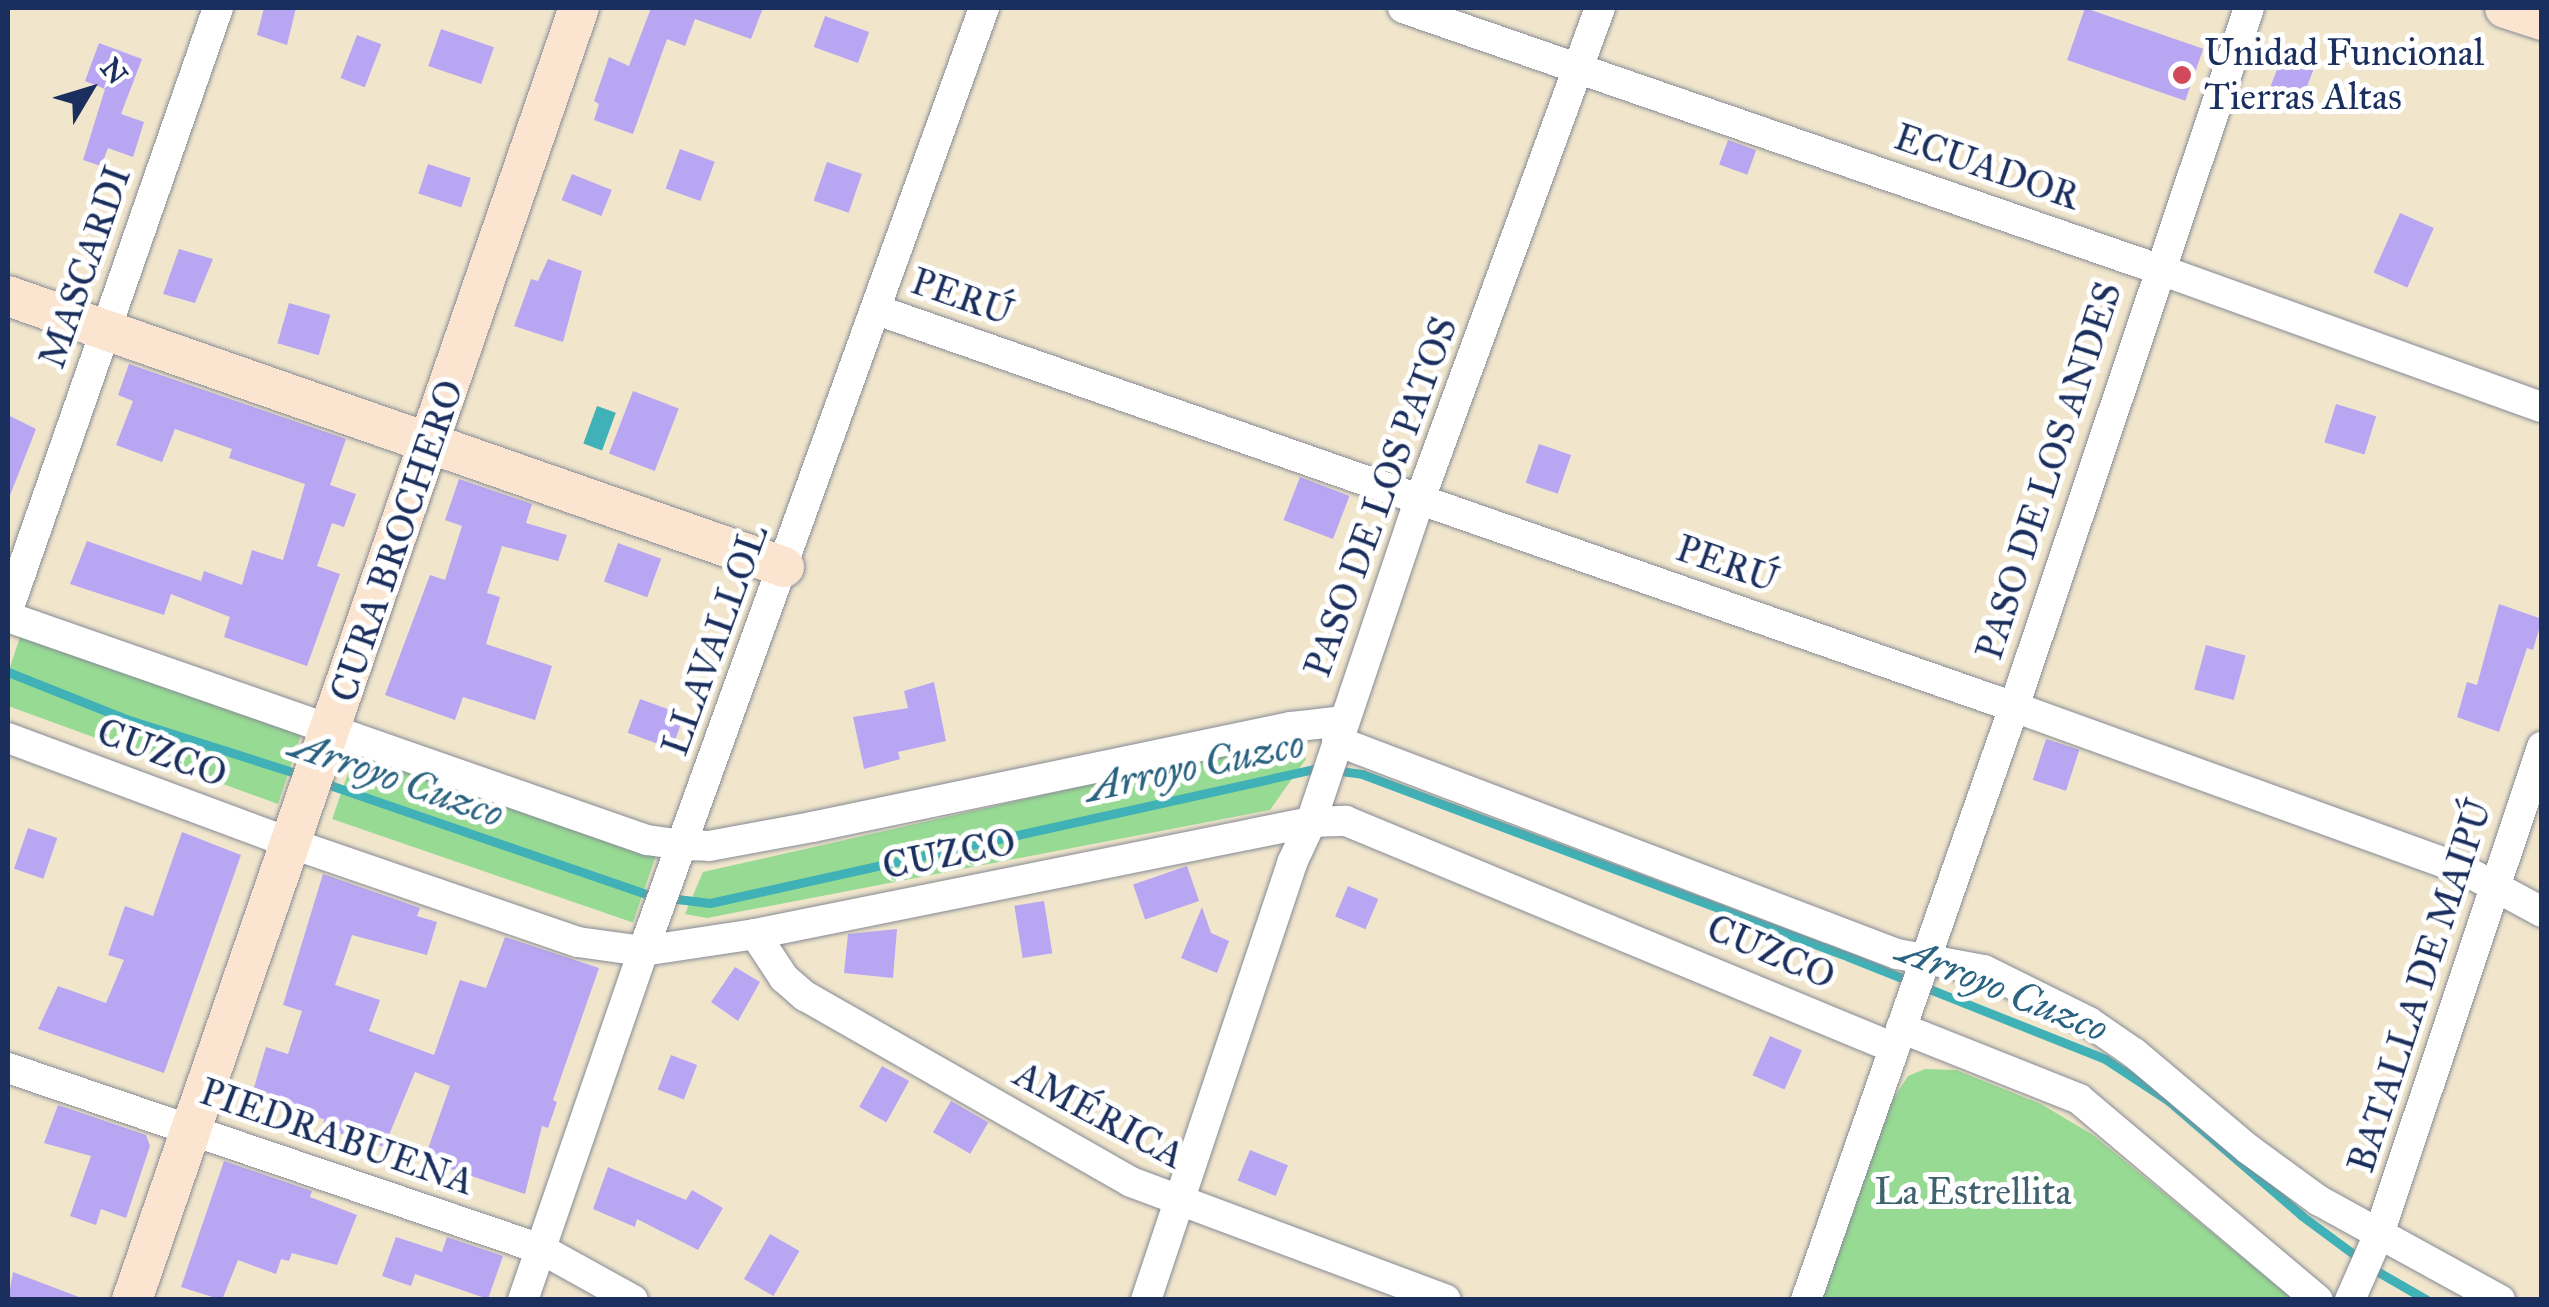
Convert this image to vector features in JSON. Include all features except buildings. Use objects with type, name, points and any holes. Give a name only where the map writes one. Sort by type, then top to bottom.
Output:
[{"type":"street","name":"MASCARDI","points":[[8,614],[218,8]]},
{"type":"street","name":"CURA BROCHERO","points":[[132,1300],[327,746],[579,8]]},
{"type":"street","name":"LLAVALLOL","points":[[524,1300],[648,939],[984,8]]},
{"type":"street","name":"ECUADOR","points":[[1404,8],[2158,268],[2542,407]]},
{"type":"street","name":"PASO DE LOS PATOS","points":[[1146,1300],[1292,862],[1321,792],[1420,500],[1600,8]]},
{"type":"street","name":"PASO DE LOS ANDES","points":[[1898,1038],[2249,8]]},
{"type":"street","points":[[2505,8],[2542,20]]},
{"type":"street","points":[[8,296],[784,567]]},
{"type":"street","name":"PERÚ","points":[[877,310],[2014,706],[2464,870],[2542,912]]},
{"type":"street","points":[[8,614],[327,746],[647,840],[678,859],[710,846],[1290,727],[1337,739],[1897,954],[1920,976],[1984,970],[2089,1022],[2134,1053],[2276,1170],[2376,1242],[2500,1300]]},
{"type":"street","name":"CUZCO","points":[[8,738],[298,829],[578,942],[755,934],[1310,822],[1346,821],[1367,826],[1898,1038],[2079,1099],[2318,1300]]},
{"type":"street","name":"BATALLA DE MAIPÚ","points":[[2353,1291],[2376,1242],[2542,747]]},
{"type":"street","name":"AMÉRICA","points":[[755,934],[784,978],[805,996],[1132,1182],[1179,1203],[1446,1300]]},
{"type":"street","points":[[1806,1300],[1898,1038]]},
{"type":"street","name":"PIEDRABUENA","points":[[8,1068],[541,1249],[632,1300]]},
{"type":"green space","points":[[21,634],[302,732],[278,804],[8,706],[8,673]]},
{"type":"green space","points":[[1290,739],[1306,759],[1270,810],[707,918],[685,914],[703,872]]},
{"type":"green space","points":[[356,750],[657,854],[633,923],[332,819]]},
{"type":"green space","name":"La Estrellita","points":[[1925,1069],[1956,1070],[2041,1104],[2093,1135],[2293,1299],[1819,1300],[1890,1104],[1908,1076]]},
{"type":"water","points":[[597,406],[616,413],[602,450],[583,444]]},
{"type":"waterway","name":"Arroyo Cuzco","points":[[8,672],[126,719],[302,775]]},
{"type":"waterway","name":"Arroyo Cuzco","points":[[321,782],[652,896],[710,903],[1319,768],[1362,774],[1849,957],[2105,1059],[2169,1101],[2302,1216],[2375,1270],[2427,1300]]},
{"type":"place","name":"Unidad Funcional Tierras Altas","points":[[2182,75]]}]
